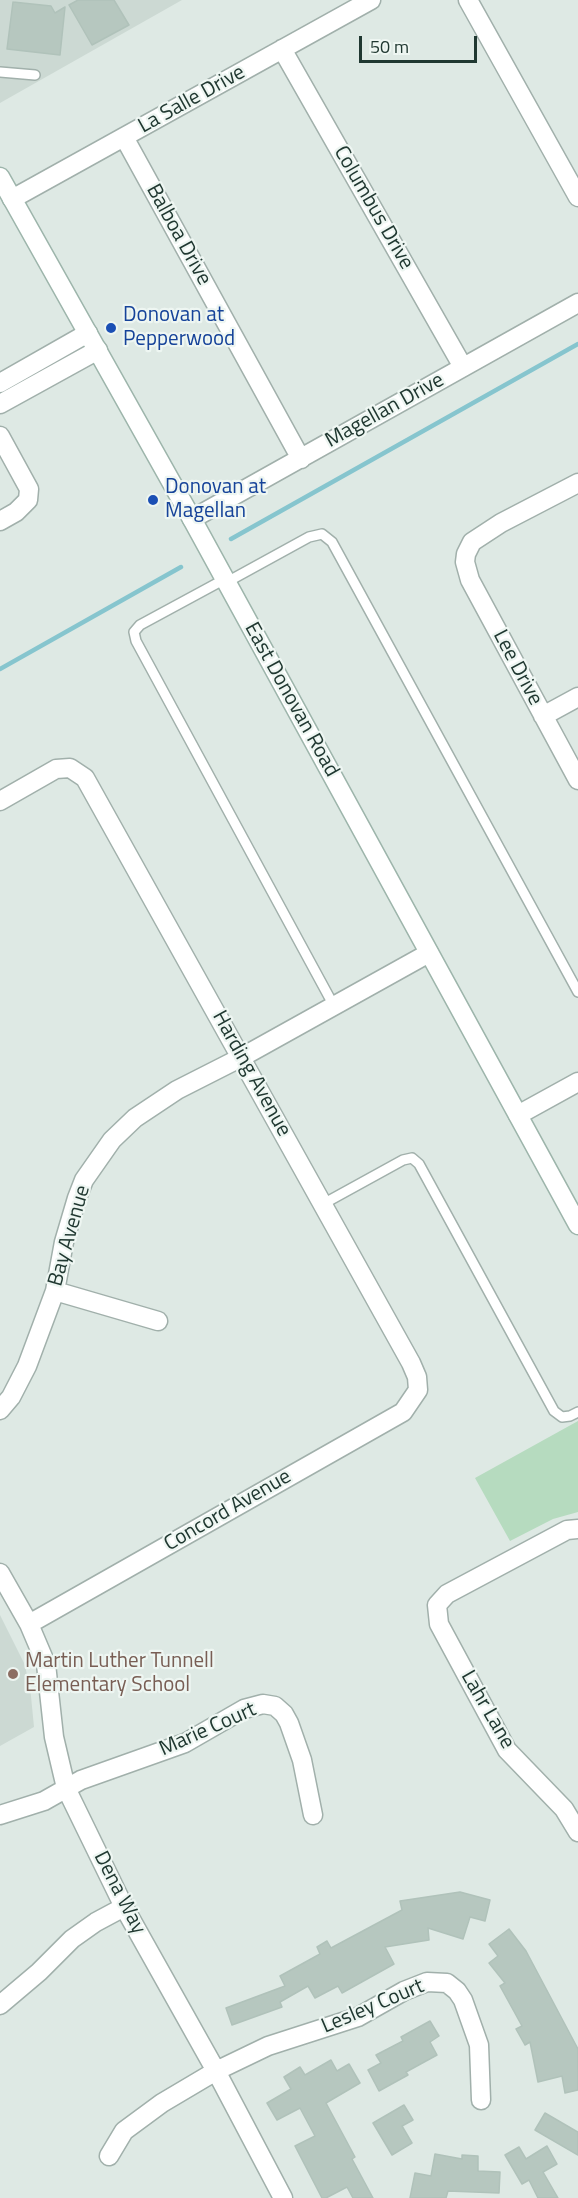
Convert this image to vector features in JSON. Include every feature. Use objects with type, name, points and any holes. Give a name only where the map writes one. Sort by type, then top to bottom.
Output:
[{"type":"street","name":"La Salle Drive","points":[[12,199],[371,0]]},
{"type":"street","points":[[468,0],[578,197]]},
{"type":"street","name":"Columbus Drive","points":[[282,49],[463,368]]},
{"type":"street","name":"Balboa Drive","points":[[124,137],[301,459]]},
{"type":"street","name":"East Donovan Road","points":[[0,177],[226,580],[578,1225]]},
{"type":"street","name":"Magellan Drive","points":[[192,519],[578,303]]},
{"type":"street","points":[[0,383],[88,333]]},
{"type":"street","points":[[0,404],[98,351]]},
{"type":"street","points":[[0,436],[29,489],[28,500],[16,512],[0,521]]},
{"type":"street","name":"Lee Drive","points":[[578,483],[472,542],[465,562],[470,580],[578,780]]},
{"type":"street","points":[[543,716],[578,697]]},
{"type":"street","name":"Harding Avenue","points":[[0,801],[56,769],[70,768],[85,778],[411,1363],[417,1377],[418,1390]]},
{"type":"street","name":"Bay Avenue","points":[[0,1410],[11,1397],[27,1366],[55,1291],[64,1242],[84,1180],[112,1140],[135,1118],[177,1090],[242,1057],[429,953]]},
{"type":"street","points":[[518,1115],[578,1082]]},
{"type":"street","points":[[55,1291],[158,1321]]},
{"type":"street","name":"Concord Avenue","points":[[29,1624],[403,1412],[418,1390]]},
{"type":"street","name":"Lahr Lane","points":[[578,1529],[567,1530],[447,1594],[437,1605],[439,1624],[507,1750],[564,1809],[578,1832]]},
{"type":"street","name":"Dena Way","points":[[0,1572],[29,1624],[46,1664],[54,1737],[66,1788],[124,1907],[216,2071],[283,2198]]},
{"type":"street","name":"Marie Court","points":[[0,1815],[44,1801],[81,1780],[185,1743],[244,1709],[263,1704],[275,1706],[290,1723],[303,1760],[313,1815]]},
{"type":"street","points":[[0,2005],[39,1972],[72,1939],[96,1922],[124,1907]]},
{"type":"street","name":"Lesley Court","points":[[109,2156],[124,2131],[162,2103],[216,2071],[268,2046],[358,2017],[404,1991],[427,1982],[447,1983],[464,2000],[479,2045],[481,2100]]},
{"type":"lane","points":[[0,72],[36,75]]},
{"type":"lane","points":[[334,1006],[135,640],[134,632],[140,625],[226,580],[309,537],[322,534],[332,542],[578,992]]},
{"type":"lane","points":[[323,1204],[403,1160],[412,1158],[419,1164],[554,1411],[562,1417],[578,1412]]},
{"type":"shaded area","points":[[0,0],[182,0],[0,103]]},
{"type":"shaded area","name":"Martin Luther Tunnell Elementary School","points":[[0,1615],[24,1663],[30,1686],[34,1727],[0,1746]]},
{"type":"green space","points":[[578,1421],[578,1512],[553,1519],[510,1541],[475,1478]]},
{"type":"building","points":[[78,0],[114,0],[129,25],[92,45],[69,5]]},
{"type":"building","points":[[13,2],[51,6],[55,13],[65,7],[60,55],[7,49]]},
{"type":"building","points":[[460,1892],[490,1900],[485,1921],[470,1917],[463,1939],[428,1928],[429,1940],[385,1947],[394,1964],[342,1993],[338,1986],[315,1998],[308,1986],[280,2002],[282,2007],[232,2025],[226,2008],[285,1986],[280,1976],[320,1954],[317,1947],[327,1941],[331,1948],[402,1910],[400,1901]]},
{"type":"building","points":[[509,1929],[526,1951],[578,2049],[578,2090],[565,2093],[562,2076],[538,2082],[530,2042],[525,2045],[516,2029],[522,2026],[500,1986],[505,1983],[489,1963],[498,1956],[489,1944]]},
{"type":"building","points":[[430,2021],[439,2036],[430,2042],[437,2055],[406,2072],[408,2075],[379,2091],[368,2070],[381,2063],[376,2055],[403,2041],[401,2037]]},
{"type":"building","points":[[331,2060],[337,2071],[349,2064],[360,2083],[326,2103],[355,2157],[352,2159],[373,2198],[353,2198],[347,2187],[322,2198],[295,2146],[315,2136],[300,2108],[277,2120],[267,2103],[291,2089],[284,2077],[300,2067],[305,2075]]},
{"type":"building","points":[[404,2105],[413,2120],[402,2126],[412,2143],[392,2155],[373,2123]]},
{"type":"building","points":[[545,2113],[578,2132],[578,2155],[535,2130]]},
{"type":"building","points":[[547,2146],[557,2164],[543,2172],[558,2198],[538,2198],[529,2180],[522,2184],[505,2155],[519,2147],[526,2159]]},
{"type":"building","points":[[435,2154],[462,2159],[462,2155],[478,2156],[478,2171],[500,2172],[499,2193],[448,2191],[446,2198],[410,2198],[415,2173],[431,2176]]},
{"type":"waterway","points":[[231,539],[578,344]]},
{"type":"waterway","points":[[0,669],[181,567]]},
{"type":"place","name":"Donovan at Pepperwood","points":[[111,328]]},
{"type":"place","name":"Donovan at Magellan","points":[[153,500]]},
{"type":"place","name":"Martin Luther Tunnell Elementary School","points":[[13,1674]]}]
